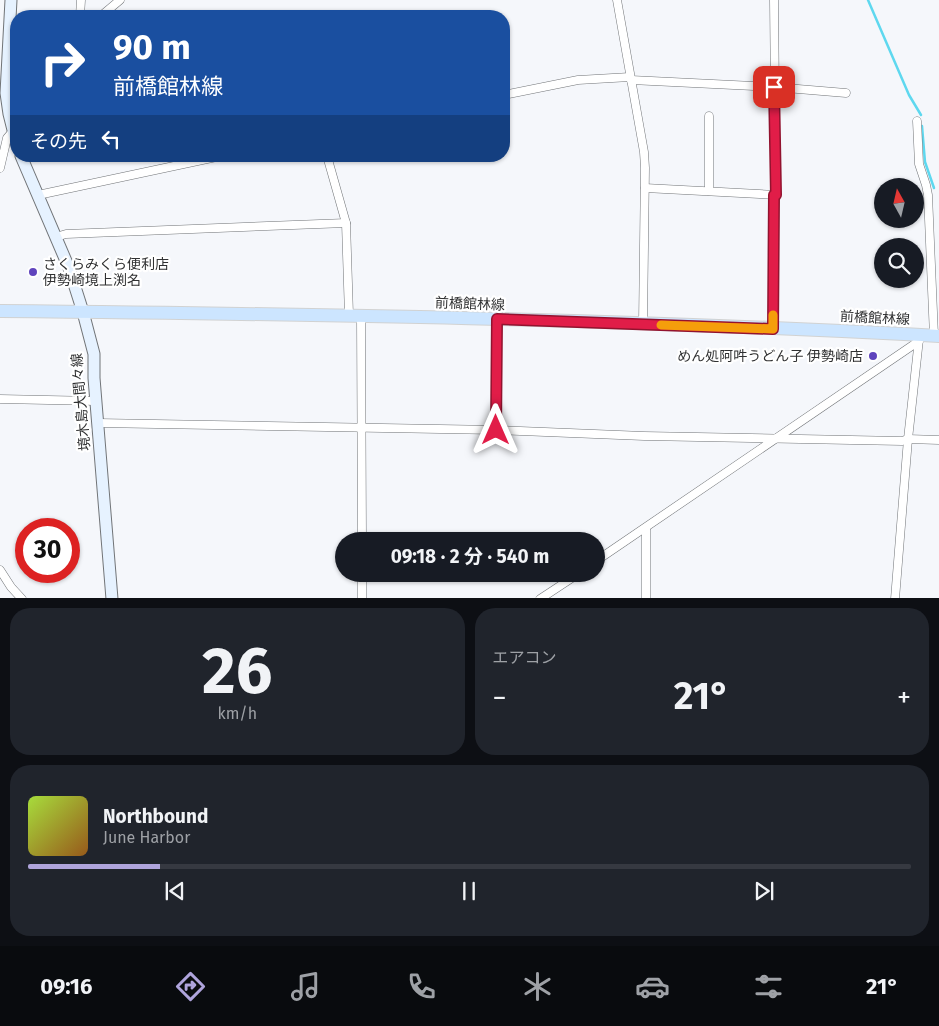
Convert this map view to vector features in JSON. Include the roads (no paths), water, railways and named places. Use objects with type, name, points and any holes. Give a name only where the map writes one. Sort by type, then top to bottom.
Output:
[{"type":"main road","points":[[8,110],[6,78],[10,16]]},
{"type":"main road","name":"境木島大間々線","points":[[24,162],[69,268],[94,354],[112,598]]},
{"type":"main road","name":"前橋館林線","points":[[0,311],[497,319],[773,329],[919,338],[936,336]]},
{"type":"street","points":[[108,10],[120,0]]},
{"type":"street","points":[[617,0],[644,152],[643,324]]},
{"type":"street","points":[[773,329],[774,195],[776,195],[774,0]]},
{"type":"street","points":[[510,94],[578,80],[631,79],[846,93]]},
{"type":"street","points":[[709,116],[709,191]]},
{"type":"street","points":[[917,121],[919,164],[928,195],[936,336]]},
{"type":"street","points":[[0,168],[7,138],[10,138]]},
{"type":"street","points":[[38,195],[193,162]]},
{"type":"street","points":[[329,162],[346,223],[355,316],[363,429],[362,532]]},
{"type":"street","points":[[645,188],[774,195]]},
{"type":"street","points":[[56,237],[66,234],[346,223]]},
{"type":"street","points":[[496,430],[497,319]]},
{"type":"street","points":[[605,556],[919,338]]},
{"type":"street","points":[[895,598],[908,439],[919,338]]},
{"type":"street","points":[[0,399],[96,401]]},
{"type":"street","points":[[98,423],[496,430],[644,436],[902,441],[908,439],[939,440]]},
{"type":"street","points":[[646,528],[646,598]]},
{"type":"street","points":[[0,570],[11,587],[22,598]]},
{"type":"street","points":[[362,582],[362,598]]},
{"type":"street","points":[[540,598],[565,582]]},
{"type":"waterway","points":[[868,0],[909,95],[921,115]]},
{"type":"waterway","points":[[922,126],[925,162],[934,188]]},
{"type":"place","name":"さくらみくら便利店 伊勢崎境上渕名","points":[[33,272]]},
{"type":"place","name":"めん処阿吽うどん子 伊勢崎店","points":[[873,356]]}]
